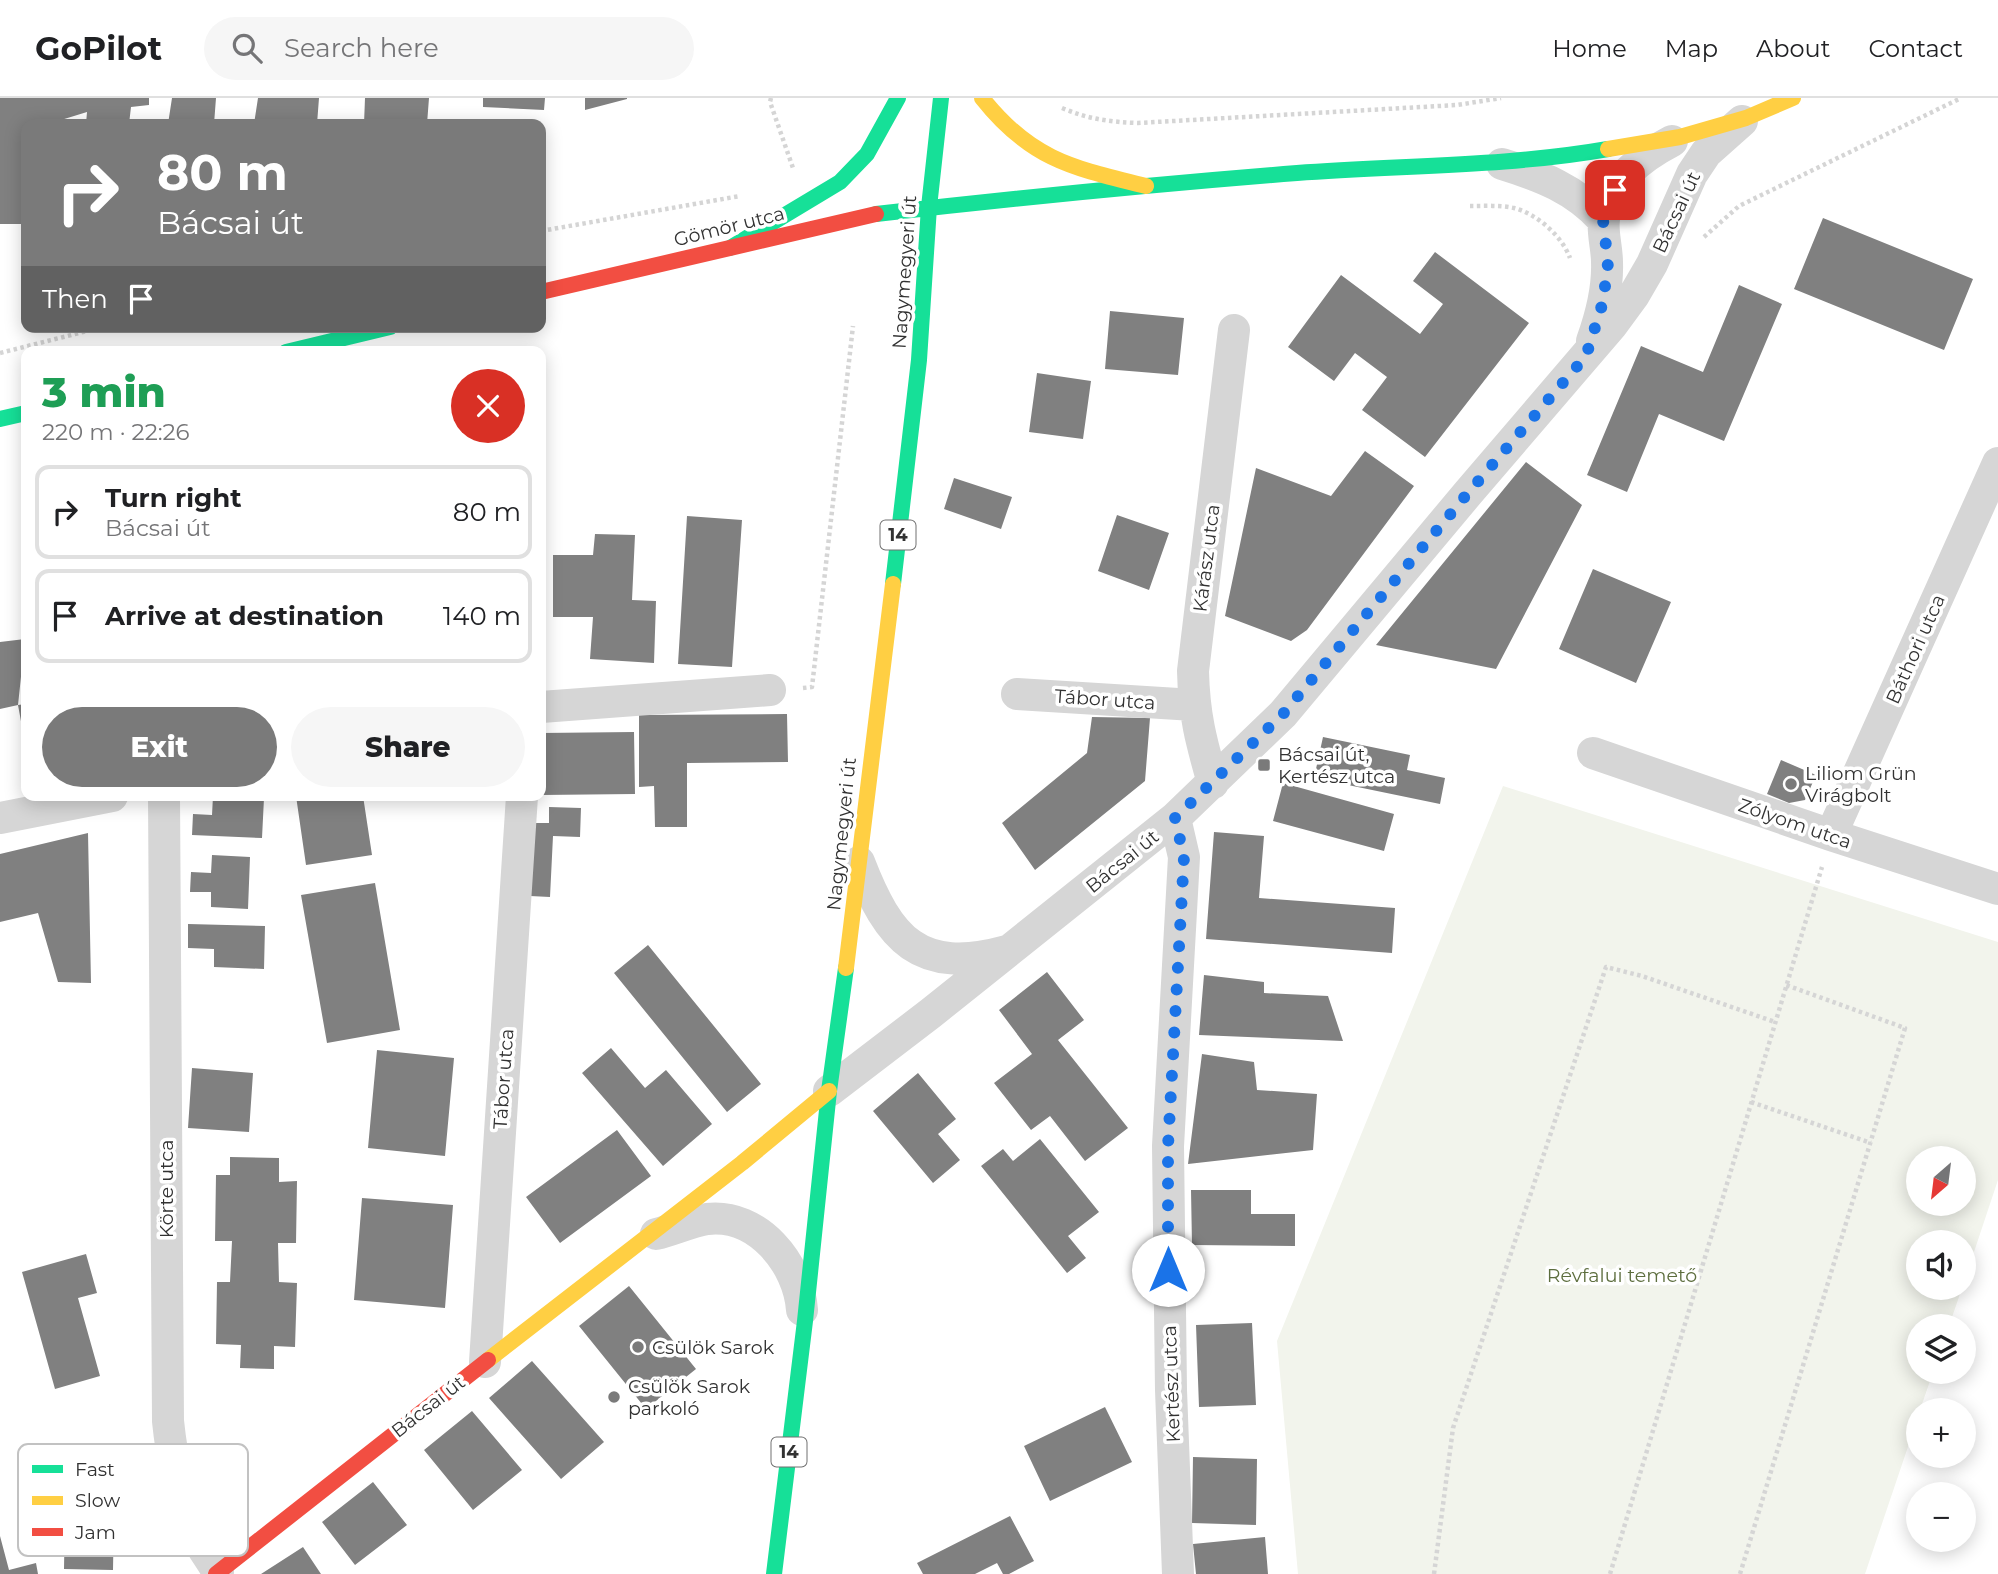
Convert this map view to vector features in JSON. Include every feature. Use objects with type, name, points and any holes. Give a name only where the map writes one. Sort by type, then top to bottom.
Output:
[{"type":"main road","points":[[730,248],[840,182],[867,153],[898,98]]},
{"type":"main road","name":"Nagymegyeri út","points":[[774,1574],[804,1331],[829,1091],[919,360],[929,207],[942,98]]},
{"type":"main road","points":[[982,98],[1019,138],[1044,154],[1074,168],[1146,186]]},
{"type":"main road","name":"Bácsai út","points":[[1746,118],[1793,98]]},
{"type":"main road","name":"Gömör utca","points":[[546,291],[863,215],[1298,173],[1574,156],[1680,137],[1746,118]]},
{"type":"main road","points":[[311,346],[365,333]]},
{"type":"main road","points":[[0,419],[21,414]]},
{"type":"main road","name":"Bácsai út","points":[[248,1549],[734,1169],[829,1091]]},
{"type":"main road","name":"Bácsai út","points":[[217,1573],[239,1556]]},
{"type":"street","name":"Bácsai út","points":[[829,1091],[1175,818],[1283,714],[1586,356],[1634,295],[1652,264],[1680,198],[1706,153],[1746,118]]},
{"type":"street","name":"Bácsai út","points":[[1586,356],[1598,321],[1606,284],[1608,263],[1603,220],[1615,190],[1639,162],[1680,137]]},
{"type":"street","points":[[1497,162],[1542,176],[1560,185],[1584,200],[1603,220]]},
{"type":"street","name":"Kárász utca","points":[[1213,783],[1194,705],[1196,637],[1234,330]]},
{"type":"street","name":"Báthori utca","points":[[1831,835],[1998,463]]},
{"type":"street","points":[[546,707],[770,690]]},
{"type":"street","name":"Tábor utca","points":[[1017,694],[1194,705]]},
{"type":"street","name":"Zólyom utca","points":[[1592,753],[1998,889]]},
{"type":"street","points":[[0,818],[87,801]]},
{"type":"street","name":"Körte utca","points":[[164,801],[168,1421],[170,1444]]},
{"type":"street","name":"Tábor utca","points":[[485,1362],[522,801]]},
{"type":"street","name":"Kertész utca","points":[[1175,818],[1184,857],[1168,1146],[1170,1364],[1178,1574]]},
{"type":"street","name":"Bácsai út","points":[[859,863],[870,891],[892,929],[921,951],[936,957],[954,959],[1011,949]]},
{"type":"street","name":"Bácsai út","points":[[641,1239],[708,1219],[728,1219],[750,1227],[769,1241],[785,1259],[797,1281],[802,1300],[804,1331]]},
{"type":"street","name":"Körte utca","points":[[207,1556],[217,1573]]},
{"type":"path","points":[[771,98],[770,102],[795,176]]},
{"type":"path","points":[[1062,108],[1096,119],[1138,123],[1457,105],[1501,98]]},
{"type":"path","points":[[1702,239],[1739,206],[1961,98]]},
{"type":"path","points":[[546,230],[745,195]]},
{"type":"path","points":[[1470,206],[1514,208],[1548,227],[1566,245]]},
{"type":"path","points":[[811,687],[853,326]]},
{"type":"path","points":[[28,346],[79,333]]},
{"type":"path","points":[[0,353],[21,348]]},
{"type":"path","points":[[1610,1574],[1831,835]]},
{"type":"path","points":[[1434,1574],[1453,1429],[1606,967],[1642,976],[1775,1022]]},
{"type":"path","points":[[1740,1574],[1905,1028],[1786,985]]},
{"type":"path","points":[[1751,1102],[1871,1143]]},
{"type":"green space","name":"Révfalui temető","points":[[1503,786],[1998,942],[1998,1180],[1976,1246],[1976,1230],[1906,1230],[1906,1300],[1958,1300],[1953,1314],[1906,1314],[1906,1384],[1929,1384],[1924,1398],[1906,1398],[1906,1453],[1865,1574],[1298,1574],[1277,1341]]},
{"type":"building","points":[[0,98],[149,98],[149,105],[131,107],[130,119],[86,119],[87,112],[64,119],[21,119],[21,224],[0,224]]},
{"type":"building","points":[[172,98],[216,98],[214,119],[169,119]]},
{"type":"building","points":[[258,98],[319,98],[317,119],[255,119]]},
{"type":"building","points":[[365,98],[429,98],[427,119],[364,119]]},
{"type":"building","points":[[483,98],[545,98],[544,110],[483,107]]},
{"type":"building","points":[[585,98],[627,98],[627,99],[585,110]]},
{"type":"building","points":[[1823,218],[1973,279],[1944,350],[1794,289]]},
{"type":"building","points":[[1435,252],[1529,323],[1425,457],[1362,410],[1387,377],[1355,353],[1334,381],[1288,347],[1341,275],[1420,334],[1443,304],[1413,281]]},
{"type":"building","points":[[1739,285],[1782,304],[1724,441],[1659,414],[1627,492],[1587,475],[1641,346],[1703,372]]},
{"type":"building","points":[[1110,311],[1184,318],[1178,375],[1105,369]]},
{"type":"building","points":[[1037,373],[1091,381],[1083,439],[1029,432]]},
{"type":"building","points":[[1365,451],[1414,486],[1307,630],[1291,641],[1225,616],[1256,468],[1331,496]]},
{"type":"building","points":[[1526,462],[1582,505],[1496,669],[1376,645]]},
{"type":"building","points":[[954,478],[1012,497],[1001,529],[944,509]]},
{"type":"building","points":[[1117,515],[1169,533],[1149,590],[1098,571]]},
{"type":"building","points":[[687,516],[742,520],[732,667],[678,664]]},
{"type":"building","points":[[595,534],[635,535],[632,600],[656,601],[654,663],[590,659],[593,617],[553,617],[553,555],[593,555]]},
{"type":"building","points":[[1593,569],[1671,602],[1636,683],[1559,649]]},
{"type":"building","points":[[21,639],[18,705],[0,709],[0,642]]},
{"type":"building","points":[[787,714],[788,762],[687,763],[687,827],[655,827],[654,786],[639,787],[639,715]]},
{"type":"building","points":[[1092,717],[1150,718],[1145,781],[1035,870],[1002,823],[1087,753]]},
{"type":"building","points":[[634,732],[635,794],[546,795],[546,733]]},
{"type":"building","points":[[1323,737],[1410,755],[1407,770],[1445,778],[1440,804],[1314,778]]},
{"type":"building","name":"Liliom Grün Virágbolt","points":[[1781,760],[1816,775],[1805,800],[1789,803],[1767,794]]},
{"type":"building","points":[[1283,783],[1394,814],[1384,851],[1273,821]]},
{"type":"building","points":[[213,801],[264,801],[262,838],[192,835],[193,814],[212,815]]},
{"type":"building","points":[[297,801],[364,801],[372,855],[306,865]]},
{"type":"building","points":[[549,807],[581,808],[580,837],[553,836],[550,897],[530,896],[533,823],[549,823]]},
{"type":"building","points":[[1214,832],[1264,836],[1259,898],[1395,908],[1392,953],[1206,939]]},
{"type":"building","points":[[88,833],[91,983],[58,982],[38,913],[0,922],[0,854]]},
{"type":"building","points":[[212,855],[250,857],[248,909],[211,907],[211,892],[190,892],[191,872],[211,873]]},
{"type":"building","points":[[375,883],[400,1030],[327,1043],[301,895]]},
{"type":"building","points":[[188,924],[265,926],[264,969],[214,967],[214,949],[188,948]]},
{"type":"building","points":[[648,945],[761,1084],[727,1112],[614,973]]},
{"type":"building","points":[[1047,972],[1084,1020],[1058,1040],[1128,1128],[1085,1161],[1050,1116],[1031,1130],[994,1083],[1032,1054],[999,1010]]},
{"type":"building","points":[[1204,975],[1264,982],[1264,993],[1328,996],[1343,1041],[1199,1035]]},
{"type":"building","points":[[611,1048],[645,1088],[666,1070],[712,1124],[663,1166],[582,1073]]},
{"type":"building","points":[[377,1050],[454,1058],[445,1156],[368,1148]]},
{"type":"building","points":[[1202,1054],[1254,1062],[1257,1090],[1317,1094],[1313,1150],[1188,1164]]},
{"type":"building","points":[[192,1068],[253,1073],[249,1132],[188,1128]]},
{"type":"building","points":[[918,1073],[956,1119],[938,1134],[960,1160],[933,1183],[873,1111]]},
{"type":"building","points":[[617,1130],[651,1176],[560,1243],[526,1197]]},
{"type":"building","points":[[1040,1139],[1099,1212],[1068,1236],[1086,1258],[1067,1273],[981,1166],[1003,1149],[1013,1161]]},
{"type":"building","points":[[230,1157],[279,1158],[279,1182],[297,1181],[296,1243],[278,1243],[279,1282],[297,1283],[295,1347],[274,1346],[274,1369],[240,1368],[241,1345],[216,1344],[217,1282],[230,1282],[232,1241],[215,1241],[216,1175],[230,1175]]},
{"type":"building","points":[[1191,1190],[1251,1190],[1251,1214],[1295,1214],[1295,1246],[1192,1245]]},
{"type":"building","points":[[362,1198],[453,1205],[445,1308],[354,1300]]},
{"type":"building","points":[[86,1254],[97,1293],[78,1298],[100,1376],[55,1389],[22,1272]]},
{"type":"building","name":"Csülök Sarok","points":[[629,1286],[696,1369],[646,1409],[579,1326]]},
{"type":"building","points":[[1252,1323],[1256,1405],[1199,1407],[1196,1325]]},
{"type":"building","points":[[532,1361],[604,1442],[561,1479],[489,1398]]},
{"type":"building","points":[[1105,1407],[1132,1462],[1050,1501],[1024,1446]]},
{"type":"building","points":[[472,1411],[522,1470],[473,1510],[424,1450]]},
{"type":"building","points":[[1193,1457],[1257,1459],[1256,1525],[1192,1523]]},
{"type":"building","points":[[373,1482],[407,1525],[355,1565],[322,1522]]},
{"type":"building","points":[[1010,1516],[1034,1561],[1009,1574],[1003,1574],[997,1563],[975,1574],[923,1574],[917,1563]]},
{"type":"building","points":[[0,1536],[9,1570],[36,1563],[38,1574],[0,1574]]},
{"type":"building","points":[[1265,1537],[1268,1574],[1196,1574],[1193,1544]]},
{"type":"building","points":[[303,1547],[321,1574],[261,1574]]},
{"type":"building","points":[[64,1556],[113,1556],[113,1570],[64,1569]]},
{"type":"traffic: fast","points":[[730,248],[840,182],[867,154],[898,98]]},
{"type":"traffic: fast","points":[[893,584],[919,360],[929,207],[941,98]]},
{"type":"traffic: fast","points":[[876,214],[1192,182],[1336,170],[1531,159],[1608,149]]},
{"type":"traffic: fast","points":[[311,346],[365,333]]},
{"type":"traffic: fast","points":[[0,419],[21,414]]},
{"type":"traffic: fast","points":[[774,1574],[805,1321],[829,1091],[846,968]]},
{"type":"traffic: slow","points":[[982,98],[1000,119],[1036,148],[1075,167],[1146,186]]},
{"type":"traffic: slow","points":[[1608,149],[1680,137],[1746,118],[1793,98]]},
{"type":"traffic: slow","points":[[846,968],[893,584]]},
{"type":"traffic: slow","points":[[488,1360],[742,1163],[829,1091]]},
{"type":"traffic: jam","points":[[546,291],[876,214]]},
{"type":"traffic: jam","points":[[248,1549],[488,1360]]},
{"type":"traffic: jam","points":[[216,1574],[239,1556]]},
{"type":"place","name":"Bácsai út, Kertész utca","points":[[1264,765]]},
{"type":"place","name":"Liliom Grün Virágbolt","points":[[1791,784]]},
{"type":"place","name":"Csülök Sarok","points":[[638,1347]]},
{"type":"place","name":"Csülök Sarok parkoló","points":[[614,1397]]},
{"type":"route","points":[[1168,1270],[1168,1146],[1184,857],[1175,818],[1283,714],[1586,356],[1603,302],[1608,263],[1603,220],[1615,190]]}]
